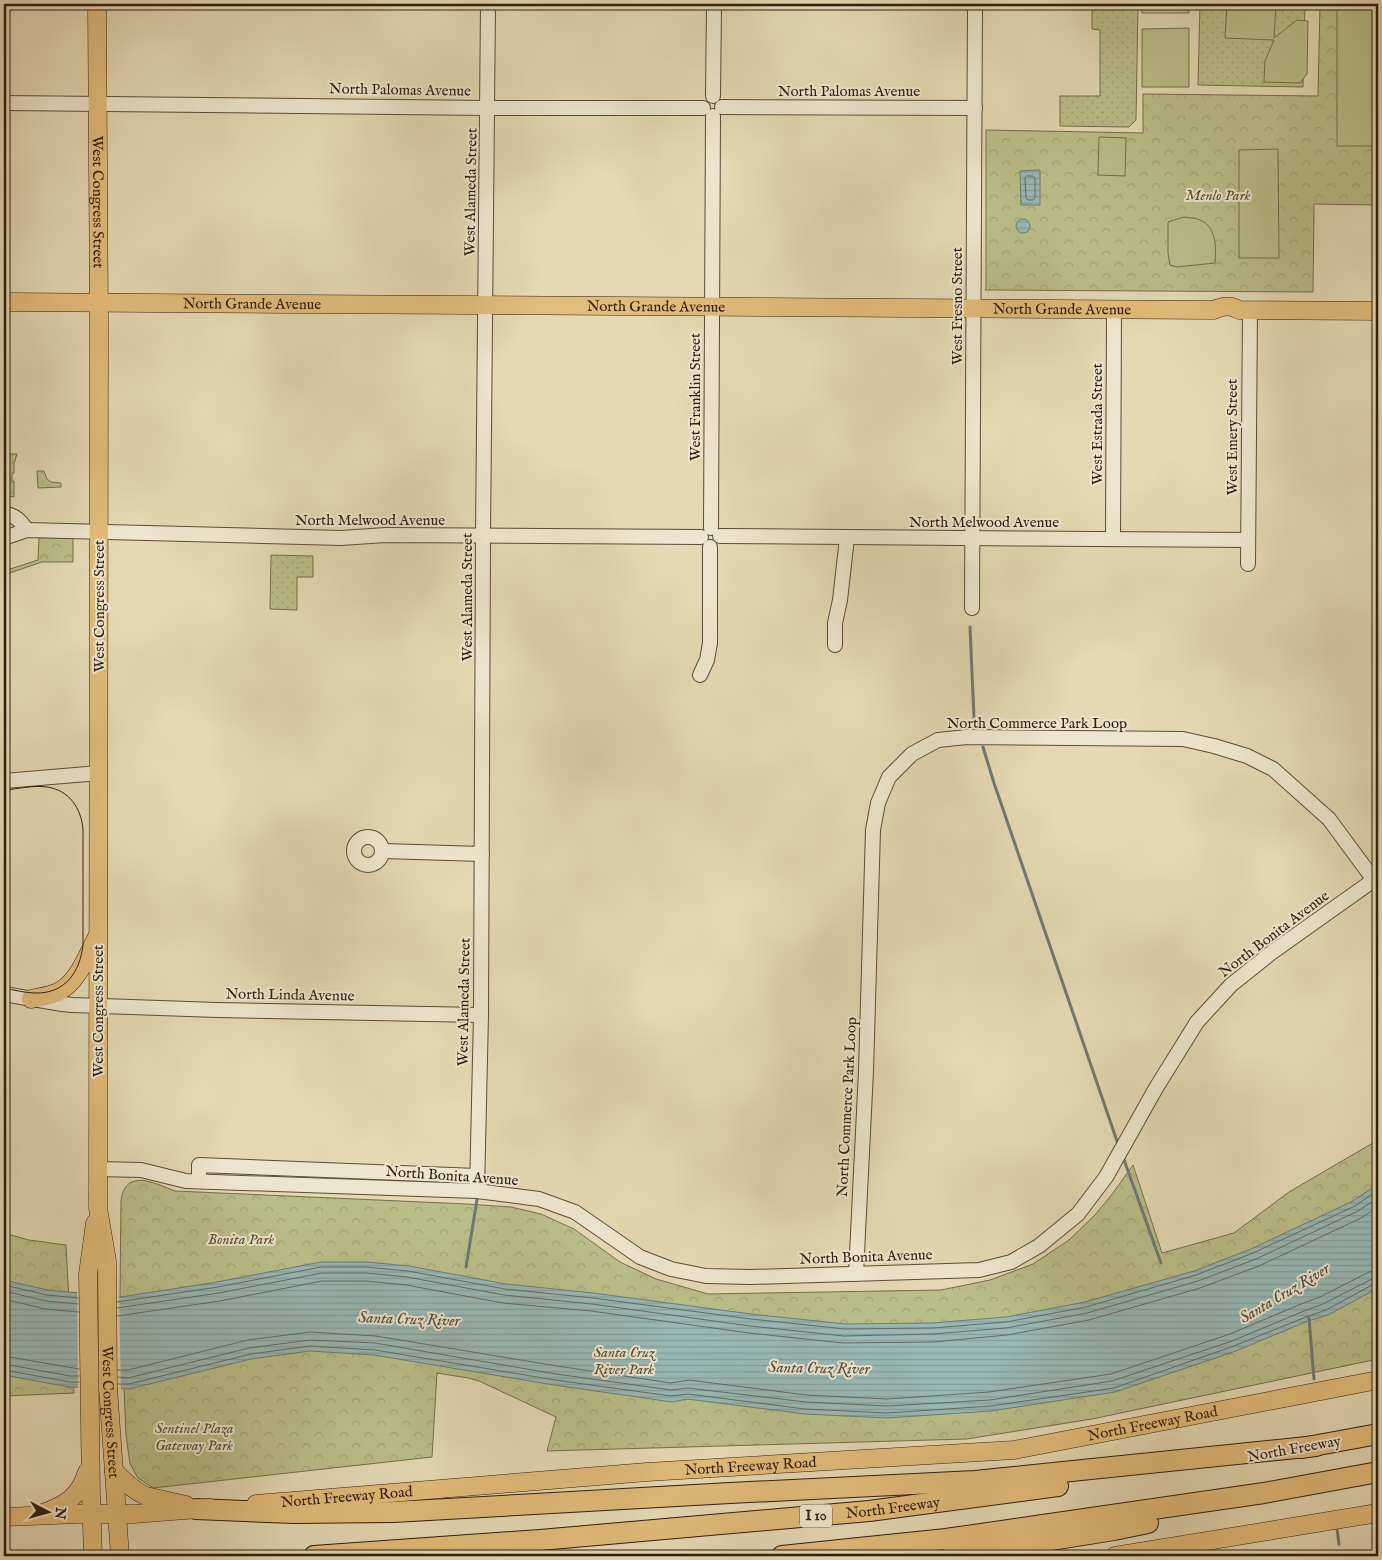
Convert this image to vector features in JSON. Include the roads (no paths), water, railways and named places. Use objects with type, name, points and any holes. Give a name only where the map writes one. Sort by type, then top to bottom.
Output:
[{"type":"highway","name":"North Freeway","points":[[314,1556],[540,1540],[869,1511],[1137,1476],[1378,1434]]},
{"type":"highway","points":[[196,1509],[294,1513],[393,1512],[975,1481],[1316,1446]]},
{"type":"highway","points":[[951,1556],[1114,1530],[1378,1472]]},
{"type":"highway","points":[[782,1556],[956,1538],[1318,1484]]},
{"type":"main road","name":"West Congress Street","points":[[93,1556],[88,1274],[98,1208],[99,303],[97,4]]},
{"type":"main road","name":"North Grande Avenue","points":[[4,302],[1214,310],[1220,307],[1234,307],[1244,310],[1378,311]]},
{"type":"main road","points":[[30,999],[65,988],[80,970],[98,934]]},
{"type":"main road","name":"West Congress Street","points":[[98,1208],[107,1261],[108,1388],[120,1556]]},
{"type":"main road","name":"North Freeway Road","points":[[4,1517],[118,1515],[647,1472],[1014,1450],[1378,1380]]},
{"type":"main road","points":[[35,1516],[64,1504],[76,1495],[84,1482],[90,1462]]},
{"type":"main road","points":[[114,1471],[140,1494],[181,1503],[196,1509]]},
{"type":"main road","points":[[1115,1556],[1378,1513]]},
{"type":"street","name":"West Alameda Street","points":[[477,1191],[481,1015],[488,4]]},
{"type":"street","name":"West Franklin Street","points":[[700,675],[707,660],[710,643],[714,4]]},
{"type":"street","name":"West Fresno Street","points":[[972,608],[975,4]]},
{"type":"street","name":"North Palomas Avenue","points":[[4,103],[488,108],[975,108]]},
{"type":"street","name":"West Estrada Street","points":[[1113,538],[1114,309]]},
{"type":"street","name":"West Emery Street","points":[[1244,310],[1248,564]]},
{"type":"street","points":[[4,514],[9,514],[20,520],[28,530],[4,538]]},
{"type":"street","name":"North Melwood Avenue","points":[[28,530],[341,538],[386,535],[1248,540]]},
{"type":"street","points":[[835,645],[835,623],[840,600],[847,538]]},
{"type":"street","name":"North Commerce Park Loop","points":[[856,1274],[866,1072],[873,830],[878,803],[889,777],[912,754],[938,740],[967,737],[1183,740],[1214,746],[1247,756],[1273,769],[1329,819],[1376,878]]},
{"type":"street","points":[[4,781],[99,773]]},
{"type":"street","points":[[383,851],[482,854]]},
{"type":"street","name":"North Bonita Avenue","points":[[98,1169],[141,1170],[199,1181],[477,1191],[538,1199],[575,1212],[640,1257],[671,1269],[706,1276],[751,1277],[979,1270],[1011,1262],[1039,1246],[1078,1214],[1106,1177],[1166,1072],[1198,1022],[1231,985],[1271,953],[1376,878]]},
{"type":"street","name":"North Linda Avenue","points":[[4,994],[62,1004],[98,1006],[481,1015]]},
{"type":"street","name":"North Bonita Avenue","points":[[199,1181],[199,1165],[477,1176]]},
{"type":"water","points":[[1040,170],[1040,205],[1021,205],[1020,171]]},
{"type":"water","points":[[1020,219],[1026,219],[1030,226],[1026,233],[1020,233],[1016,229],[1016,223]]},
{"type":"water","name":"Santa Cruz River","points":[[1378,1184],[1378,1288],[1328,1315],[1308,1321],[1236,1351],[1115,1392],[991,1411],[887,1418],[805,1414],[687,1399],[672,1402],[554,1385],[374,1355],[310,1351],[251,1359],[129,1389],[69,1387],[4,1375],[4,1280],[48,1290],[121,1297],[217,1282],[321,1262],[367,1262],[409,1266],[506,1284],[593,1293],[751,1314],[845,1324],[932,1323],[1006,1317],[1085,1302],[1194,1271],[1251,1249],[1353,1201]]},
{"type":"waterway","points":[[970,627],[974,718],[977,728]]},
{"type":"waterway","points":[[983,747],[1118,1144]]},
{"type":"waterway","points":[[1123,1157],[1161,1263]]},
{"type":"waterway","points":[[466,1267],[477,1200]]},
{"type":"waterway","points":[[1309,1318],[1314,1379]]},
{"type":"waterway","points":[[1337,1529],[1339,1544]]},
{"type":"tram line","points":[[4,790],[47,787],[62,792],[77,807],[83,829],[83,945],[78,964],[69,980],[55,990],[35,993],[4,988]]},
{"type":"park label","name":"Menlo Park","points":[[1218,195]]},
{"type":"park label","name":"Bonita Park","points":[[241,1239]]},
{"type":"park label","name":"Santa Cruz River Park","points":[[624,1360]]},
{"type":"park label","name":"Sentinel Plaza Gateway Park","points":[[194,1436]]}]
